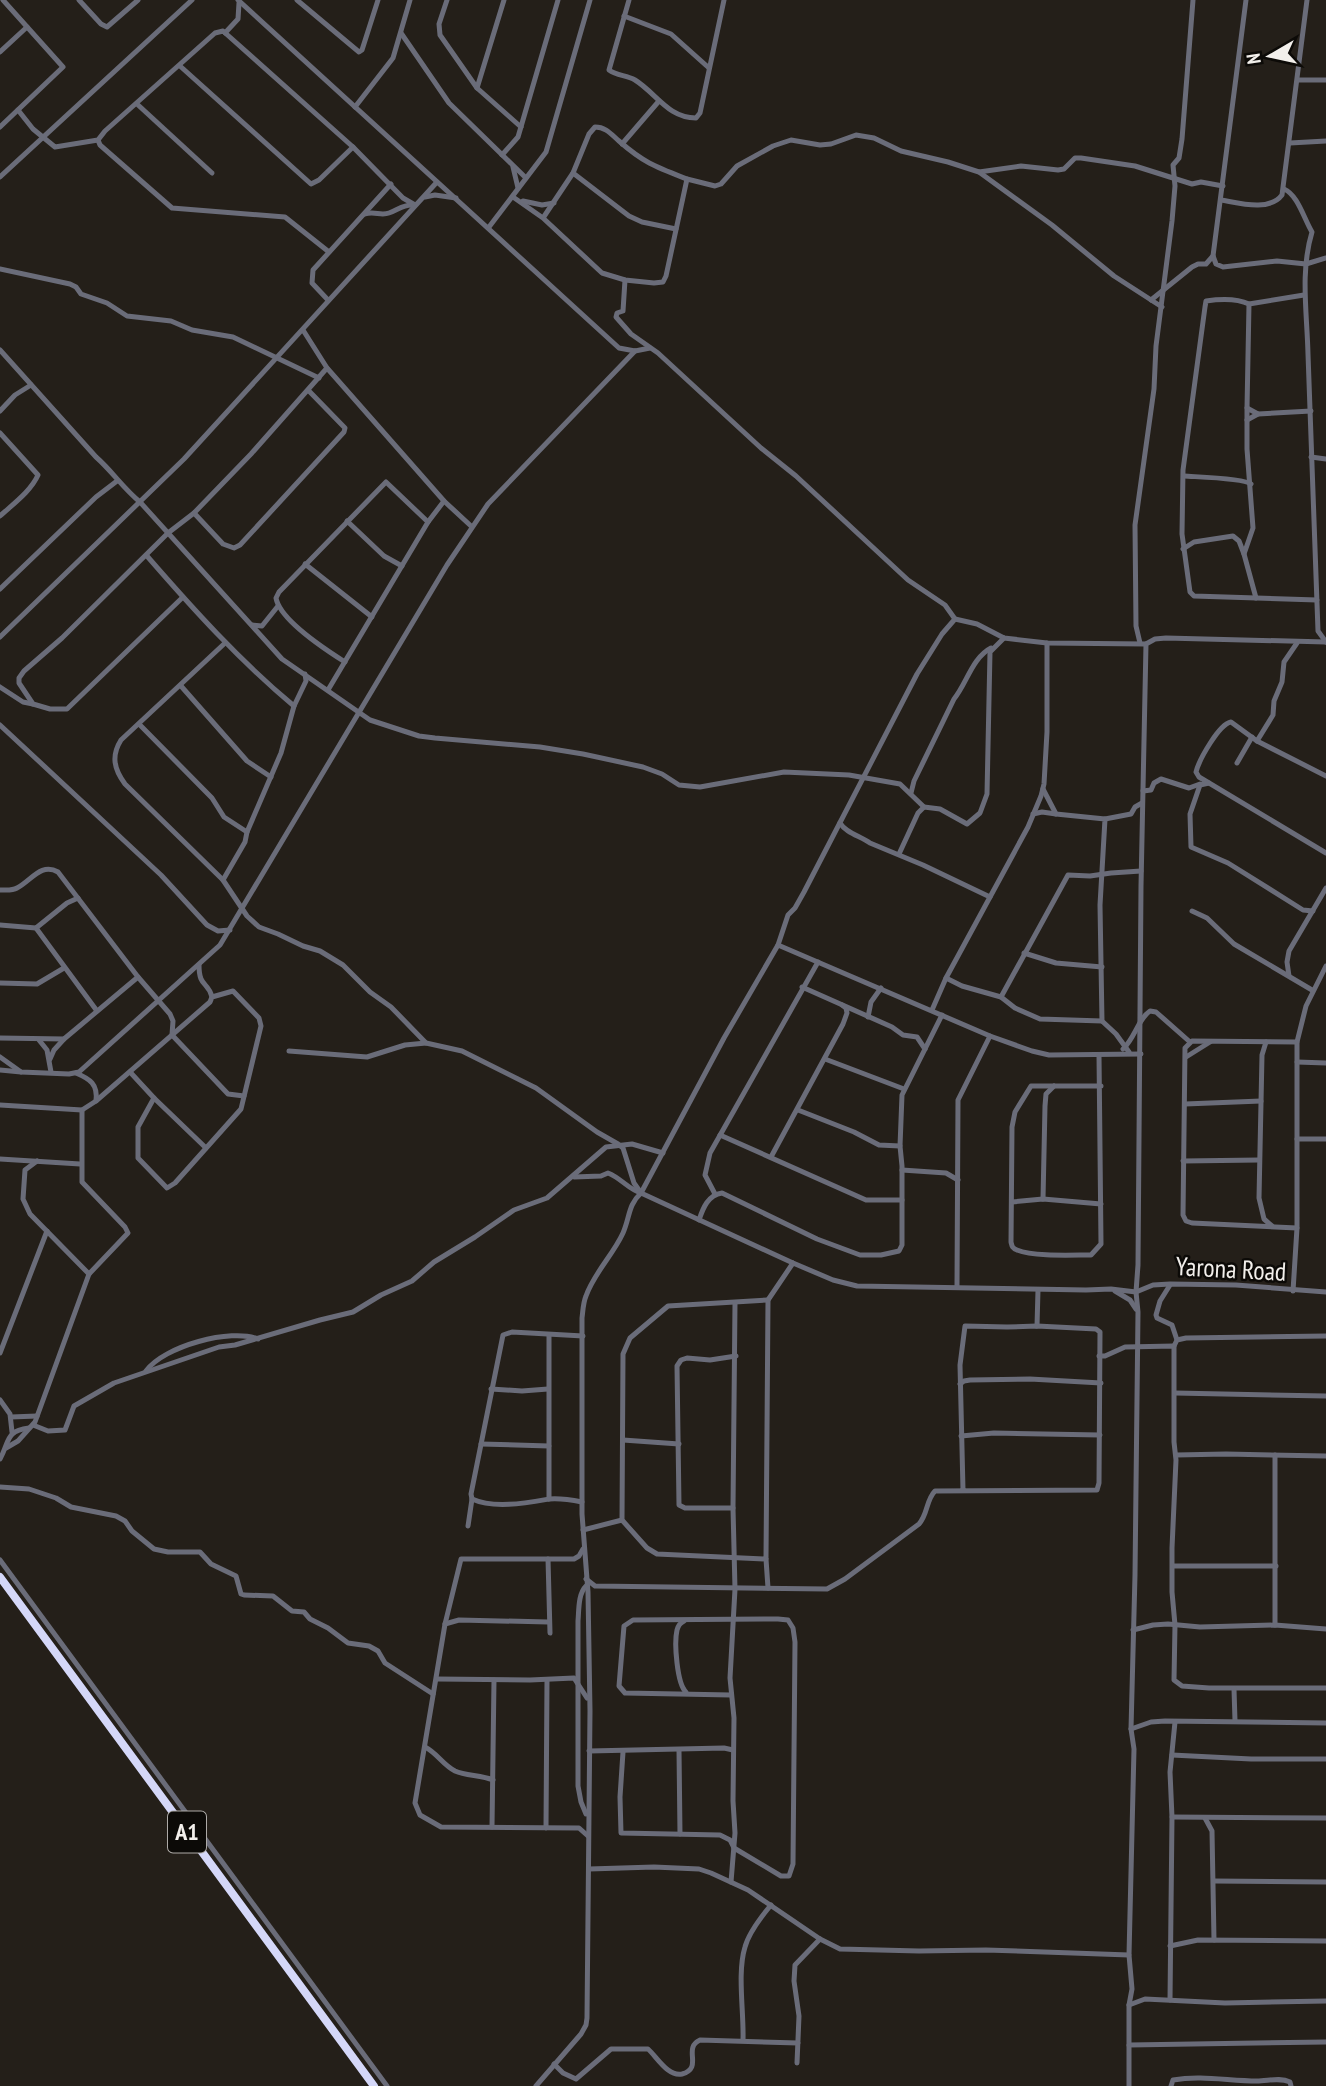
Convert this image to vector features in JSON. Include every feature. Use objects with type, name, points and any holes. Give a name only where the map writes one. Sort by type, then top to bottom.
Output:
[{"type":"highway","name":"A1","points":[[0,1577],[374,2086]]},
{"type":"street","points":[[0,127],[63,67],[3,0]]},
{"type":"street","points":[[79,0],[100,24],[107,27],[138,0]]},
{"type":"street","points":[[0,177],[192,0]]},
{"type":"street","points":[[225,33],[238,19],[238,0]]},
{"type":"street","points":[[238,0],[619,348],[635,351],[650,348]]},
{"type":"street","points":[[297,0],[359,52],[362,50],[378,0]]},
{"type":"street","points":[[355,107],[390,62],[410,0]]},
{"type":"street","points":[[447,0],[438,30],[477,88],[521,127]]},
{"type":"street","points":[[477,88],[504,0]]},
{"type":"street","points":[[502,155],[513,145],[521,127],[558,0]]},
{"type":"street","points":[[489,227],[541,160],[551,137],[590,0]]},
{"type":"street","points":[[629,0],[609,70],[635,80],[659,101],[686,118],[699,116],[724,0]]},
{"type":"street","points":[[1129,2086],[1129,2005],[1132,1989],[1129,1955],[1135,1749],[1131,1729],[1143,791],[1143,643],[1136,628],[1135,525],[1154,389],[1156,346],[1172,221],[1173,165],[1179,158],[1182,139],[1193,0]]},
{"type":"street","points":[[1216,264],[1213,256],[1246,0]]},
{"type":"street","points":[[1221,200],[1261,205],[1273,203],[1279,199],[1284,189],[1307,0]]},
{"type":"street","points":[[624,16],[671,34],[709,68]]},
{"type":"street","points":[[0,52],[27,27]]},
{"type":"street","points":[[18,110],[33,129],[55,147],[98,140],[215,33],[223,31],[353,147],[403,198],[415,205]]},
{"type":"street","points":[[401,33],[449,103],[526,178]]},
{"type":"street","points":[[180,66],[310,184],[319,180],[353,147]]},
{"type":"street","points":[[1298,80],[1326,80]]},
{"type":"street","points":[[622,144],[659,101]]},
{"type":"street","points":[[137,104],[212,173]]},
{"type":"street","points":[[544,218],[573,173],[591,129],[606,129],[653,167],[715,186],[721,184],[737,166],[773,146],[791,140],[825,144],[856,135],[884,141],[901,151],[979,172],[1042,216],[1114,276],[1162,307]]},
{"type":"street","points":[[98,140],[100,145],[172,208],[285,217],[329,252]]},
{"type":"street","points":[[1290,143],[1326,141]]},
{"type":"street","points":[[979,172],[1021,166],[1058,170],[1064,169],[1075,158],[1081,158],[1135,166],[1192,184],[1201,182],[1223,186]]},
{"type":"street","points":[[512,165],[517,179],[515,194],[519,200],[544,218],[602,273],[625,280],[654,283],[663,282],[668,270],[687,179]]},
{"type":"street","points":[[573,173],[629,216],[642,222],[676,229]]},
{"type":"street","points":[[0,637],[184,459],[438,183]]},
{"type":"street","points":[[328,300],[314,286],[311,278],[313,270],[391,184]]},
{"type":"street","points":[[1284,189],[1296,199],[1312,232],[1304,295],[1311,411],[1318,631],[1326,642]]},
{"type":"street","points":[[422,198],[435,195],[456,198]]},
{"type":"street","points":[[519,200],[542,205],[554,203]]},
{"type":"street","points":[[362,216],[374,212],[389,213],[401,206],[415,205]]},
{"type":"street","points":[[1206,264],[1213,256]]},
{"type":"street","points":[[1151,300],[1198,264],[1216,264],[1223,267],[1277,261],[1306,264],[1326,258]]},
{"type":"street","points":[[0,269],[43,280],[57,280],[76,287],[81,294],[107,303],[127,316],[171,321],[192,330],[233,337],[319,378]]},
{"type":"street","points":[[625,280],[623,311],[615,317],[761,448],[796,475],[908,580],[945,605],[955,619],[977,624],[1004,638],[1047,643],[1143,643],[1166,638],[1326,642]]},
{"type":"street","points":[[1304,295],[1249,304],[1240,300],[1206,301],[1184,477],[1182,537],[1190,592],[1194,596],[1317,600]]},
{"type":"street","points":[[1244,554],[1253,528],[1247,449],[1249,304]]},
{"type":"street","points":[[303,330],[327,368],[444,501],[471,526]]},
{"type":"street","points":[[619,348],[621,366]]},
{"type":"street","points":[[0,350],[282,659],[370,720],[419,736],[540,747],[628,764],[662,774],[679,785],[699,787],[784,772],[864,777],[900,784],[924,807],[940,809],[967,824],[980,813],[988,787],[988,665],[994,646]]},
{"type":"street","points":[[75,1073],[220,945],[471,526],[488,504],[635,351]]},
{"type":"street","points":[[33,704],[19,683],[24,671],[62,638],[169,533],[194,513],[309,391],[327,368]]},
{"type":"street","points":[[0,411],[15,395],[31,385]]},
{"type":"street","points":[[194,513],[223,544],[234,548],[240,545],[344,432],[345,428],[309,391]]},
{"type":"street","points":[[1247,408],[1258,414]]},
{"type":"street","points":[[1247,420],[1258,414],[1311,411]]},
{"type":"street","points":[[0,433],[38,475],[36,481],[0,515]]},
{"type":"street","points":[[1311,457],[1326,459]]},
{"type":"street","points":[[1184,477],[1241,479],[1251,484]]},
{"type":"street","points":[[0,589],[96,497],[117,481]]},
{"type":"street","points":[[345,662],[314,643],[278,606],[276,598],[279,592],[383,483],[388,482],[418,515],[428,522]]},
{"type":"street","points":[[328,690],[428,522],[444,501]]},
{"type":"street","points":[[347,520],[384,556],[401,566]]},
{"type":"street","points":[[1183,549],[1192,543],[1251,533]]},
{"type":"street","points":[[1233,536],[1239,541],[1244,554],[1256,598]]},
{"type":"street","points":[[1182,537],[1192,543]]},
{"type":"street","points":[[147,556],[225,643],[294,706]]},
{"type":"street","points":[[305,564],[372,617]]},
{"type":"street","points":[[0,687],[23,702],[50,709],[67,709],[183,597]]},
{"type":"street","points":[[252,625],[261,626],[278,606]]},
{"type":"street","points":[[536,2086],[586,2025],[589,1702],[582,1502],[585,1297],[625,1229],[629,1207],[641,1193],[778,944],[788,915],[795,908],[917,674],[942,634],[955,619]]},
{"type":"street","points":[[261,626],[263,638]]},
{"type":"street","points":[[1127,642],[1136,628]]},
{"type":"street","points":[[1308,642],[1318,631]]},
{"type":"street","points":[[911,793],[914,781],[945,717],[972,668],[985,651],[1004,638]]},
{"type":"street","points":[[225,643],[121,740],[114,751],[118,775],[223,880],[259,927],[320,951],[343,965],[370,992],[391,1007],[426,1043]]},
{"type":"street","points":[[932,1010],[946,978],[1033,814],[1043,789],[1047,732],[1047,643]]},
{"type":"street","points":[[1237,762],[1273,715],[1276,690],[1282,682],[1284,662],[1297,643]]},
{"type":"street","points":[[223,880],[245,842],[281,754],[294,706],[303,688],[305,674]]},
{"type":"street","points":[[181,686],[247,761],[271,777]]},
{"type":"street","points":[[1313,911],[1303,910],[1228,863],[1191,847],[1190,814],[1200,785],[1196,772],[1198,764],[1223,725],[1231,722],[1254,739],[1326,776]]},
{"type":"street","points":[[0,724],[161,875],[207,925],[218,931],[230,930]]},
{"type":"street","points":[[139,724],[212,798],[224,817],[247,832]]},
{"type":"street","points":[[849,775],[855,780],[856,793]]},
{"type":"street","points":[[1199,777],[1326,853]]},
{"type":"street","points":[[1143,791],[1151,790],[1154,783],[1161,779],[1189,788],[1209,783]]},
{"type":"street","points":[[1043,789],[1056,814]]},
{"type":"street","points":[[1033,814],[1042,812],[1105,819],[1131,814],[1135,807],[1142,803]]},
{"type":"street","points":[[899,854],[918,813],[924,807]]},
{"type":"street","points":[[1105,819],[1101,876],[1102,1021],[1127,1050],[1141,1054]]},
{"type":"street","points":[[840,822],[844,829],[870,844],[899,854],[990,897]]},
{"type":"street","points":[[0,890],[19,887],[37,873],[51,868],[58,872],[170,1014],[173,1021],[172,1035],[229,1094],[244,1096]]},
{"type":"street","points":[[1001,998],[1064,878],[1068,875],[1101,876],[1141,871]]},
{"type":"street","points":[[1289,976],[1289,951],[1326,888]]},
{"type":"street","points":[[0,925],[36,928],[67,903],[78,898]]},
{"type":"street","points":[[1303,910],[1306,922]]},
{"type":"street","points":[[1192,911],[1206,918],[1234,944],[1312,990]]},
{"type":"street","points":[[36,928],[97,1011]]},
{"type":"street","points":[[778,944],[990,1035],[1049,1055],[1099,1055],[1127,1050],[1147,1012],[1153,1011]]},
{"type":"street","points":[[1024,953],[1056,963],[1102,967]]},
{"type":"street","points":[[715,1194],[704,1170],[710,1153],[818,962]]},
{"type":"street","points":[[199,965],[200,981]]},
{"type":"street","points":[[1293,1291],[1297,1228],[1297,1042],[1312,990],[1326,966]]},
{"type":"street","points":[[0,983],[37,984],[64,968]]},
{"type":"street","points":[[0,1105],[82,1110],[96,1101],[210,1002],[211,992],[200,981],[187,975]]},
{"type":"street","points":[[49,1060],[64,1039],[138,976]]},
{"type":"street","points":[[946,978],[1001,998],[1015,1008],[1040,1019],[1102,1021]]},
{"type":"street","points":[[803,987],[892,1027],[903,1035],[917,1037],[925,1050]]},
{"type":"street","points":[[868,1017],[871,1002],[881,988]]},
{"type":"street","points":[[153,1098],[138,1127],[138,1158],[167,1188],[175,1184],[241,1109],[256,1054],[261,1026],[259,1018],[233,991],[212,997]]},
{"type":"street","points":[[1141,998],[1190,1042],[1297,1042]]},
{"type":"street","points":[[771,1157],[847,1013],[842,1005]]},
{"type":"street","points":[[699,1220],[706,1203],[715,1194],[722,1193],[817,1238],[860,1255],[892,1254],[899,1251],[902,1245],[902,1095],[942,1014]]},
{"type":"street","points":[[957,1286],[958,1100],[990,1035]]},
{"type":"street","points":[[0,1038],[64,1039]]},
{"type":"street","points":[[39,1040],[47,1050],[51,1072]]},
{"type":"street","points":[[1185,1059],[1191,1052],[1212,1041]]},
{"type":"street","points":[[1190,1042],[1185,1048],[1183,1216],[1186,1221],[1297,1228]]},
{"type":"street","points":[[1266,1042],[1262,1055],[1259,1198],[1264,1219],[1272,1226]]},
{"type":"street","points":[[289,1051],[367,1057],[405,1045],[426,1043],[462,1051],[536,1088],[618,1144],[623,1148],[634,1183],[641,1193]]},
{"type":"street","points":[[1099,1055],[1101,1086],[1101,1244],[1091,1255],[1054,1255],[1017,1250],[1012,1246],[1012,1127],[1015,1112],[1031,1086],[1101,1086]]},
{"type":"street","points":[[0,1056],[21,1072]]},
{"type":"street","points":[[825,1059],[904,1088]]},
{"type":"street","points":[[1297,1062],[1326,1063]]},
{"type":"street","points":[[0,1070],[75,1073],[97,1088],[96,1101]]},
{"type":"street","points":[[130,1072],[206,1149]]},
{"type":"street","points":[[1043,1199],[1046,1094],[1055,1085]]},
{"type":"street","points":[[1185,1104],[1261,1101]]},
{"type":"street","points":[[6,1448],[18,1441],[37,1416],[89,1274],[128,1233],[85,1188],[80,1175],[82,1110]]},
{"type":"street","points":[[798,1110],[879,1145],[900,1146]]},
{"type":"street","points":[[720,1135],[866,1200],[902,1200]]},
{"type":"street","points":[[1297,1139],[1326,1139]]},
{"type":"street","points":[[12,1432],[31,1427],[48,1431],[65,1430],[74,1406],[99,1390],[219,1347],[258,1339],[353,1312],[412,1281],[434,1262],[514,1210],[547,1198],[606,1147],[632,1144],[663,1153]]},
{"type":"street","points":[[0,1159],[80,1164]]},
{"type":"street","points":[[15,1160],[25,1170],[24,1206],[89,1274]]},
{"type":"street","points":[[1184,1161],[1259,1160]]},
{"type":"street","points":[[25,1170],[37,1161]]},
{"type":"street","points":[[902,1170],[946,1173],[958,1180]]},
{"type":"street","points":[[573,1177],[601,1176],[608,1173],[629,1188],[793,1263],[833,1280],[857,1286],[1111,1289],[1136,1292]]},
{"type":"street","points":[[1012,1202],[1043,1199],[1101,1204]]},
{"type":"street","points":[[0,1353],[47,1231]]},
{"type":"street","points":[[768,1588],[768,1300],[793,1263]]},
{"type":"street","points":[[1170,1284],[1160,1301],[1156,1315],[1171,1325],[1175,1343],[1173,1676],[1177,1684],[1234,1689],[1326,1688]]},
{"type":"street","name":"Yarona Road","points":[[1136,1292],[1153,1285],[1170,1284],[1236,1285],[1326,1292]]},
{"type":"street","points":[[1111,1289],[1130,1300],[1138,1312]]},
{"type":"street","points":[[1037,1326],[1038,1290]]},
{"type":"street","points":[[766,1559],[657,1554],[622,1520],[623,1354],[630,1338],[668,1306],[768,1300]]},
{"type":"street","points":[[731,1882],[734,1848],[731,1695],[735,1589],[733,1508],[736,1303]]},
{"type":"street","points":[[583,1549],[574,1559],[461,1559],[445,1625],[415,1803],[420,1815],[441,1827],[584,1827],[588,1819],[578,1786],[577,1676],[578,1621],[582,1589],[595,1586],[817,1590],[837,1585],[919,1524],[925,1518],[930,1497],[936,1491],[1097,1490],[1100,1332],[1094,1328],[965,1326],[960,1365],[963,1490]]},
{"type":"street","points":[[468,1526],[471,1494],[491,1389],[505,1333],[583,1336]]},
{"type":"street","points":[[146,1371],[172,1351],[207,1339],[246,1334],[258,1339]]},
{"type":"street","points":[[549,1336],[549,1499]]},
{"type":"street","points":[[1099,1356],[1125,1347],[1207,1337],[1326,1336]]},
{"type":"street","points":[[733,1508],[685,1508],[679,1505],[677,1366],[681,1360],[687,1358],[710,1360],[736,1356]]},
{"type":"street","points":[[961,1384],[970,1380],[1030,1379],[1101,1383]]},
{"type":"street","points":[[491,1389],[548,1389]]},
{"type":"street","points":[[1175,1393],[1326,1396]]},
{"type":"street","points":[[0,1400],[11,1417],[12,1432],[0,1458]]},
{"type":"street","points":[[11,1417],[37,1416]]},
{"type":"street","points":[[961,1436],[994,1433],[1100,1435]]},
{"type":"street","points":[[623,1440],[679,1444]]},
{"type":"street","points":[[481,1444],[549,1446]]},
{"type":"street","points":[[1176,1455],[1326,1456]]},
{"type":"street","points":[[1275,1455],[1275,1625]]},
{"type":"street","points":[[0,1487],[24,1487],[56,1498],[71,1507],[116,1516],[125,1521],[132,1531],[154,1549],[200,1552],[211,1564],[236,1576],[241,1594],[273,1596],[292,1611],[304,1612],[310,1619],[348,1643],[369,1646],[378,1651],[385,1663],[433,1694]]},
{"type":"street","points":[[472,1499],[490,1503],[533,1503],[549,1499],[582,1502]]},
{"type":"street","points":[[583,1530],[622,1520]]},
{"type":"street","points":[[548,1559],[550,1633]]},
{"type":"street","points":[[574,1559],[585,1570]]},
{"type":"street","points":[[0,1560],[387,2086]]},
{"type":"street","points":[[1173,1566],[1276,1566]]},
{"type":"street","points":[[585,1578],[595,1586]]},
{"type":"street","points":[[445,1625],[460,1620],[548,1622]]},
{"type":"street","points":[[684,1620],[677,1633],[678,1675],[682,1689],[688,1693]]},
{"type":"street","points":[[624,1752],[620,1797],[621,1833],[720,1835],[730,1840],[734,1848],[786,1877],[791,1873],[794,1835],[793,1628],[788,1620],[627,1622],[622,1630],[619,1686],[625,1693],[731,1695]]},
{"type":"street","points":[[1133,1630],[1153,1625],[1275,1625],[1326,1629]]},
{"type":"street","points":[[437,1678],[547,1680],[577,1676],[588,1663]]},
{"type":"street","points":[[492,1827],[494,1680]]},
{"type":"street","points":[[546,1828],[547,1680]]},
{"type":"street","points":[[579,1685],[589,1702]]},
{"type":"street","points":[[1234,1689],[1235,1721]]},
{"type":"street","points":[[1131,1729],[1151,1722],[1326,1723]]},
{"type":"street","points":[[1170,2000],[1170,1791],[1175,1722]]},
{"type":"street","points":[[425,1747],[453,1770],[493,1780]]},
{"type":"street","points":[[679,1750],[680,1834]]},
{"type":"street","points":[[589,1751],[733,1750]]},
{"type":"street","points":[[1172,1755],[1326,1759]]},
{"type":"street","points":[[1172,1817],[1326,1818]]},
{"type":"street","points":[[1205,1818],[1212,1831],[1214,1940]]},
{"type":"street","points":[[1212,1831],[1223,1818]]},
{"type":"street","points":[[579,1828],[588,1836]]},
{"type":"street","points":[[589,1869],[699,1869],[731,1882],[771,1905],[820,1940],[840,1949],[1129,1955]]},
{"type":"street","points":[[1214,1881],[1326,1882]]},
{"type":"street","points":[[743,2040],[742,1967],[745,1947],[760,1918],[771,1905]]},
{"type":"street","points":[[797,2063],[799,2016],[794,1981],[795,1965],[820,1940]]},
{"type":"street","points":[[1170,1946],[1189,1941],[1214,1940],[1326,1941]]},
{"type":"street","points":[[1129,2005],[1145,1999],[1225,2003],[1326,2001]]},
{"type":"street","points":[[554,2064],[563,2073],[576,2079],[611,2049],[648,2049],[668,2070],[676,2074],[693,2068],[692,2048],[694,2042],[700,2040],[798,2043]]},
{"type":"street","points":[[1129,2045],[1326,2042]]},
{"type":"street","points":[[1171,2086],[1173,2080],[1182,2078],[1230,2083],[1284,2079],[1290,2082],[1291,2086]]}]
